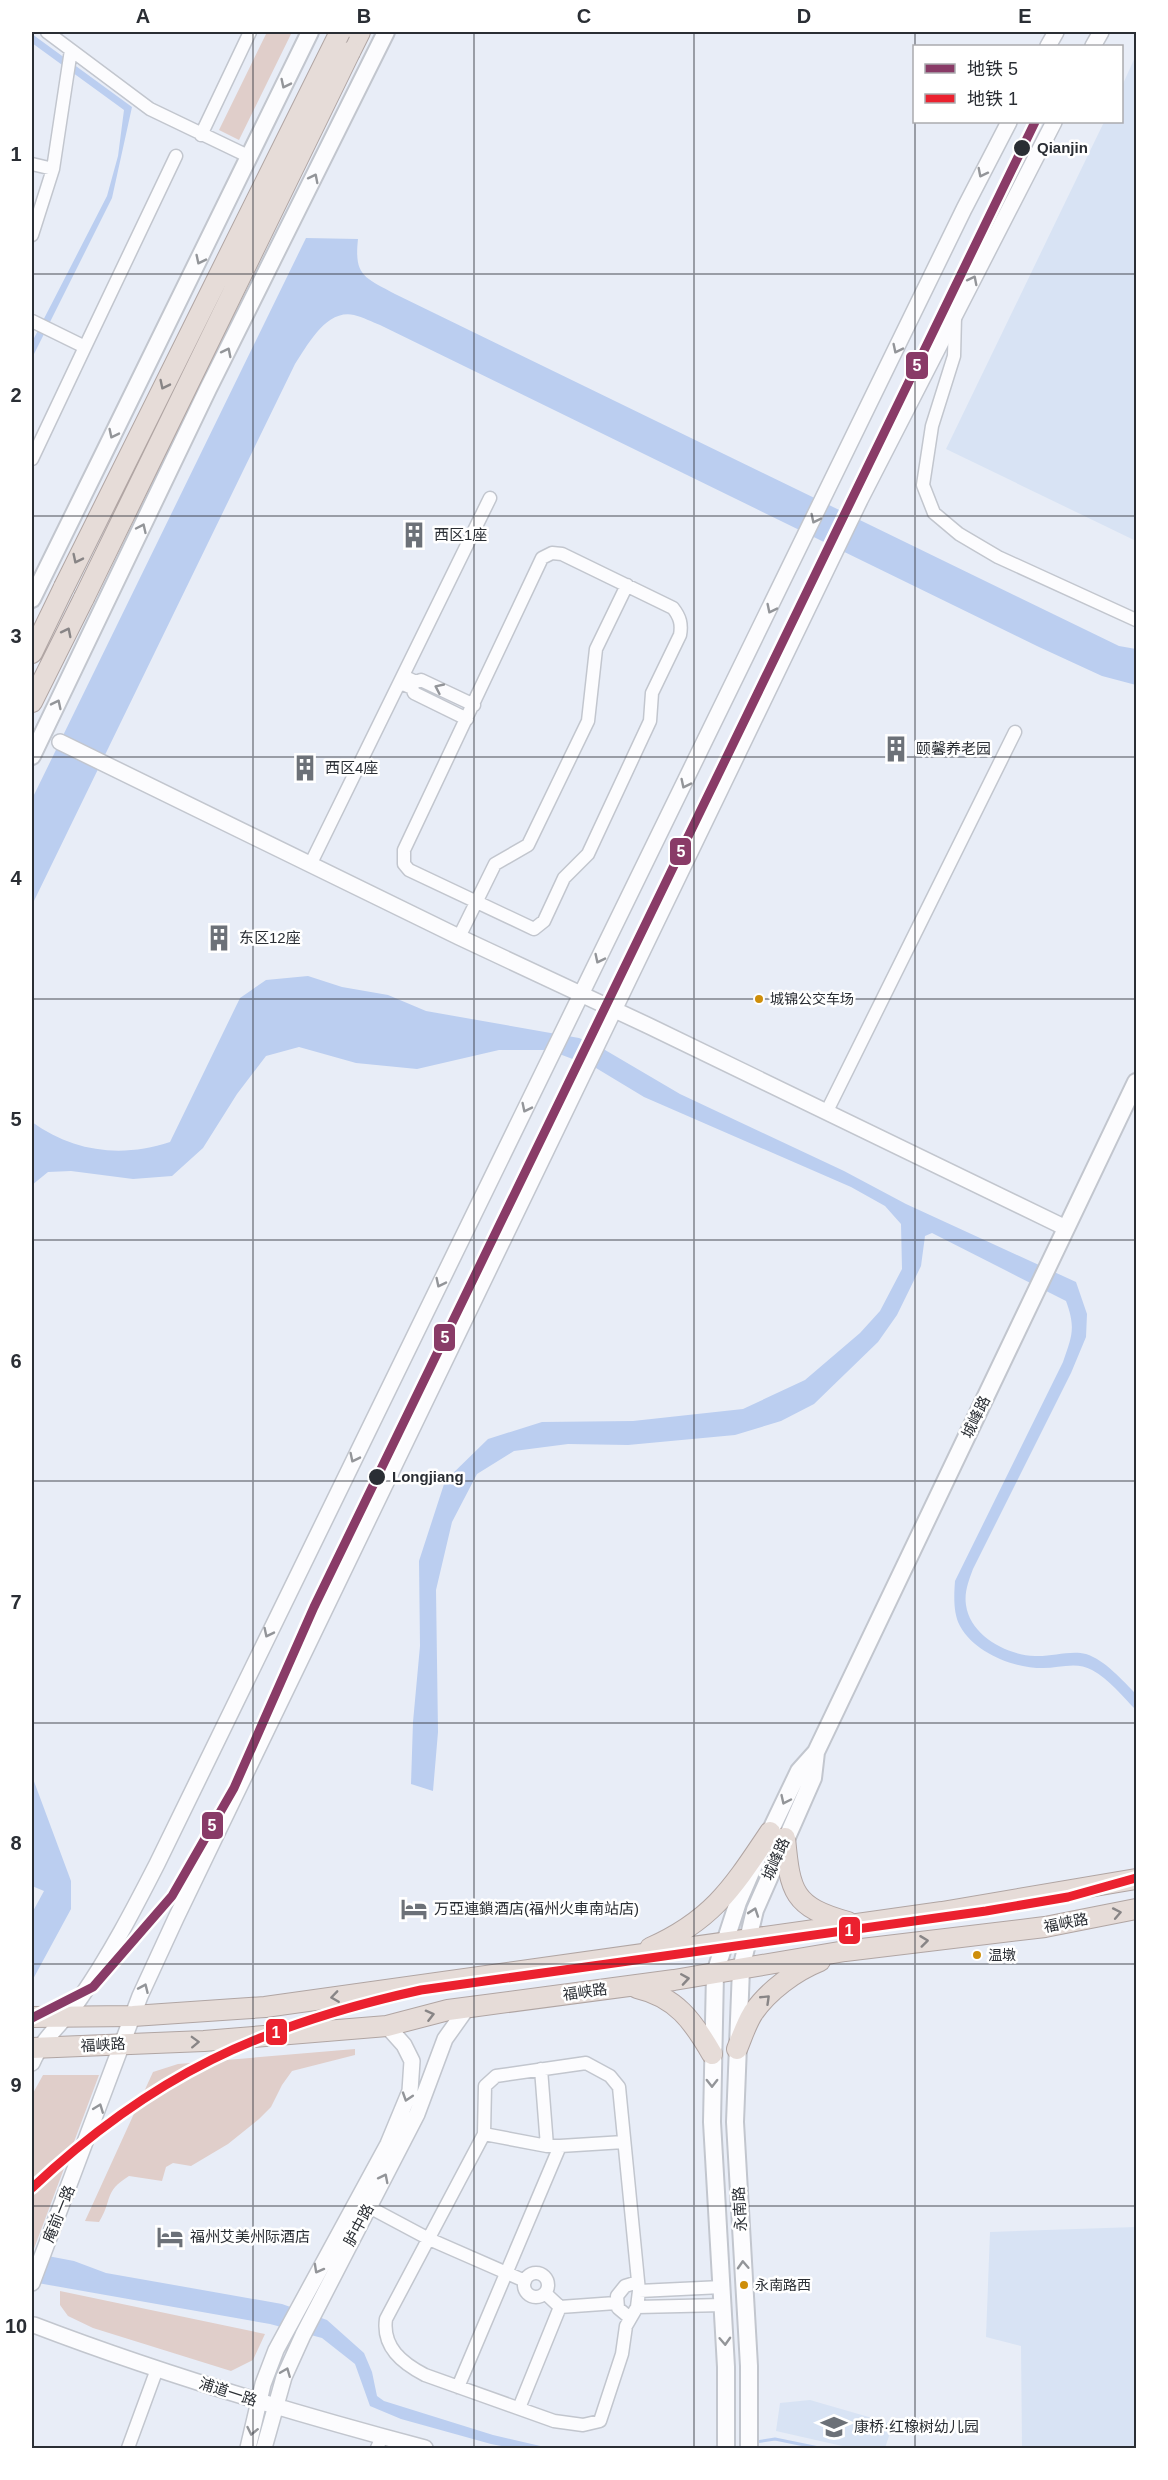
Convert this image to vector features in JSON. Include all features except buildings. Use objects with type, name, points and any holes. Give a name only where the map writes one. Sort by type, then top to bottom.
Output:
[{"type":"highway","points":[[32,653],[340,32]]},
{"type":"highway","points":[[32,702],[360,32]]},
{"type":"highway","points":[[778,1835],[793,1890],[801,1900],[814,1911],[854,1924]]},
{"type":"highway","points":[[629,1957],[691,1927],[718,1905],[778,1835]]},
{"type":"highway","name":"福峡路","points":[[32,2017],[134,2016],[265,2007],[598,1962],[746,1938],[1102,1887],[1137,1879]]},
{"type":"highway","name":"福峡路","points":[[34,2053],[124,2043],[215,2040],[387,2026],[467,2008],[716,1973],[845,1951],[1025,1930],[1137,1909]]},
{"type":"highway","points":[[877,1921],[880,1947]]},
{"type":"highway","points":[[737,2049],[751,2015],[764,2000],[806,1968],[845,1951]]},
{"type":"highway","points":[[598,1962],[601,1990]]},
{"type":"highway","points":[[628,1986],[651,1991],[681,2008],[696,2025],[712,2054]]},
{"type":"main road","points":[[32,599],[224,212],[310,32]]},
{"type":"main road","points":[[32,756],[208,389],[386,32]]},
{"type":"main road","points":[[224,212],[217,241],[222,257],[234,270],[254,271],[267,260],[283,240]]},
{"type":"main road","points":[[139,381],[154,362],[169,359],[191,364],[205,379],[208,389]]},
{"type":"main road","name":"城峰路","points":[[726,2442],[723,2305],[712,2122],[712,2054],[716,1973],[725,1942],[754,1865],[778,1835],[813,1778],[816,1752],[1137,1082]]},
{"type":"main road","name":"城峰路","points":[[741,1969],[746,1938],[770,1872],[778,1835]]},
{"type":"main road","points":[[754,1865],[770,1872]]},
{"type":"main road","name":"永南路","points":[[741,1969],[735,2122],[750,2428],[749,2448]]},
{"type":"street","points":[[47,32],[69,60],[150,109],[250,157]]},
{"type":"street","points":[[201,135],[250,32]]},
{"type":"street","points":[[32,235],[53,169],[69,60]]},
{"type":"street","points":[[34,2053],[81,1997],[130,1917],[157,1864],[959,219],[1008,123]]},
{"type":"street","name":"庵前一路","points":[[32,2283],[134,2016],[176,1918],[524,1192],[586,1070],[860,500],[1053,123]]},
{"type":"street","points":[[32,459],[176,156]]},
{"type":"street","points":[[32,164],[53,169]]},
{"type":"street","points":[[955,316],[954,356],[933,426],[923,485],[934,513],[959,534],[998,557],[1137,620]]},
{"type":"street","points":[[40,325],[85,346]]},
{"type":"street","points":[[310,865],[490,498]]},
{"type":"street","points":[[552,553],[562,554],[627,585],[673,608],[679,615],[680,635],[652,693],[650,721],[588,854],[564,879],[539,927],[528,928],[409,870],[403,857],[404,850],[542,558],[552,553]]},
{"type":"street","points":[[459,938],[495,864],[528,845],[588,721],[596,649],[627,585]]},
{"type":"street","points":[[402,679],[416,682],[421,680],[474,705]]},
{"type":"street","points":[[402,679],[414,693],[467,719]]},
{"type":"street","points":[[827,1112],[1016,732]]},
{"type":"street","points":[[43,734],[459,938],[582,994],[1066,1228]]},
{"type":"street","name":"胪中路","points":[[264,2448],[274,2408],[317,2304],[420,2106],[446,2039],[467,2008]]},
{"type":"street","name":"胪中路","points":[[248,2448],[267,2372],[299,2304],[388,2144],[410,2091],[412,2061],[404,2044],[387,2026]]},
{"type":"street","points":[[586,2063],[610,2076],[619,2087],[638,2286],[634,2312],[623,2337],[622,2354],[600,2421],[573,2425],[458,2387],[406,2365],[395,2354],[384,2330],[386,2319],[484,2134],[485,2086],[496,2076],[541,2069],[586,2063]]},
{"type":"street","points":[[541,2069],[547,2146]]},
{"type":"street","points":[[484,2134],[547,2146],[624,2142]]},
{"type":"street","points":[[458,2387],[560,2146]]},
{"type":"street","points":[[369,2207],[429,2239],[525,2282]]},
{"type":"street","points":[[533,2274],[540,2274],[548,2282],[545,2293],[538,2297],[530,2296],[525,2290],[525,2282],[533,2274]]},
{"type":"street","points":[[722,2287],[638,2286],[620,2290],[616,2303],[621,2312],[723,2305]]},
{"type":"street","points":[[545,2293],[560,2307],[616,2303]]},
{"type":"street","points":[[519,2408],[560,2307]]},
{"type":"street","name":"浦道一路","points":[[32,2324],[157,2369],[380,2443],[425,2448]]},
{"type":"street","points":[[128,2448],[157,2369]]},
{"type":"shaded area","points":[[267,32],[292,32],[239,140],[219,130]]},
{"type":"shaded area","points":[[1136,55],[1136,541],[946,449],[1104,123],[1123,123],[1123,84]]},
{"type":"shaded area","points":[[355,2049],[355,2055],[292,2071],[271,2107],[228,2144],[191,2166],[173,2163],[166,2167],[162,2181],[129,2176],[115,2187],[99,2222],[85,2221],[153,2072],[178,2064]]},
{"type":"shaded area","points":[[43,2075],[99,2075],[32,2254],[32,2095]]},
{"type":"shaded area","points":[[1136,2227],[1136,2448],[1022,2448],[1021,2346],[986,2337],[990,2232]]},
{"type":"shaded area","points":[[60,2291],[265,2334],[253,2360],[231,2371],[93,2328],[68,2316],[60,2305]]},
{"type":"shaded area","name":"康桥·红橡树幼儿园","points":[[810,2400],[893,2424],[885,2448],[851,2448],[776,2431],[780,2403]]},
{"type":"water","points":[[32,34],[132,107],[112,198],[32,358],[32,342],[107,196],[118,156],[124,110],[32,43]]},
{"type":"water","points":[[306,238],[358,239],[358,261],[363,274],[395,294],[1119,646],[1136,649],[1136,685],[1102,676],[1039,647],[380,325],[354,315],[344,315],[335,317],[319,330],[295,364],[32,905],[32,799]]},
{"type":"water","points":[[308,976],[342,987],[388,995],[426,1011],[579,1038],[600,1047],[680,1094],[844,1171],[906,1204],[1076,1282],[1087,1314],[1086,1337],[1071,1373],[973,1569],[966,1591],[966,1605],[974,1625],[982,1634],[1001,1647],[1024,1655],[1035,1656],[1080,1653],[1100,1661],[1136,1694],[1136,1710],[1110,1683],[1086,1667],[1074,1665],[1043,1668],[1008,1662],[975,1644],[960,1626],[954,1604],[955,1581],[1063,1362],[1071,1338],[1072,1325],[1066,1301],[932,1233],[925,1236],[921,1266],[897,1315],[878,1342],[814,1404],[781,1421],[735,1435],[628,1445],[568,1444],[514,1451],[477,1474],[452,1522],[436,1590],[438,1732],[433,1791],[411,1784],[413,1722],[420,1646],[419,1561],[445,1481],[488,1439],[542,1422],[633,1421],[743,1409],[805,1380],[860,1333],[880,1311],[902,1269],[901,1224],[885,1206],[851,1187],[644,1097],[596,1068],[549,1050],[499,1050],[417,1069],[356,1063],[299,1047],[266,1056],[237,1094],[203,1148],[172,1176],[133,1179],[71,1171],[48,1172],[32,1185],[32,1122],[64,1140],[98,1149],[134,1150],[170,1142],[240,998],[266,980]]},
{"type":"water","points":[[32,1776],[71,1881],[71,1909],[32,1981],[32,1913],[44,1891],[32,1886]]},
{"type":"water","points":[[32,2253],[74,2261],[106,2273],[282,2304],[327,2320],[364,2353],[372,2372],[377,2396],[384,2401],[493,2435],[549,2448],[511,2448],[491,2444],[401,2419],[370,2406],[355,2364],[322,2338],[270,2324],[32,2282]]},
{"type":"waterway","points":[[756,2442],[775,2439],[819,2448]]},
{"type":"waterway","points":[[705,2448],[720,2447]]},
{"type":"metro line","name":"5","points":[[32,2018],[93,1987],[172,1896],[234,1788],[314,1607],[1035,123]]},
{"type":"metro line","name":"1","points":[[32,2188],[77,2148],[121,2114],[166,2085],[259,2038],[363,2004],[421,1990],[986,1911],[1068,1897],[1136,1878]]},
{"type":"place","name":"Qianjin","points":[[1022,148]]},
{"type":"place","name":"西区1座","points":[[414,535]]},
{"type":"place","name":"颐馨养老园","points":[[896,749]]},
{"type":"place","name":"西区4座","points":[[305,768]]},
{"type":"place","name":"东区12座","points":[[219,938]]},
{"type":"place","name":"城锦公交车场","points":[[759,999]]},
{"type":"place","name":"Longjiang","points":[[377,1477]]},
{"type":"place","name":"万亞連鎖酒店(福州火車南站店)","points":[[414,1909]]},
{"type":"place","name":"温墩","points":[[977,1955]]},
{"type":"place","name":"福州艾美州际酒店","points":[[170,2237]]},
{"type":"place","name":"永南路西","points":[[744,2285]]},
{"type":"place","name":"康桥·红橡树幼儿园","points":[[834,2427]]}]
